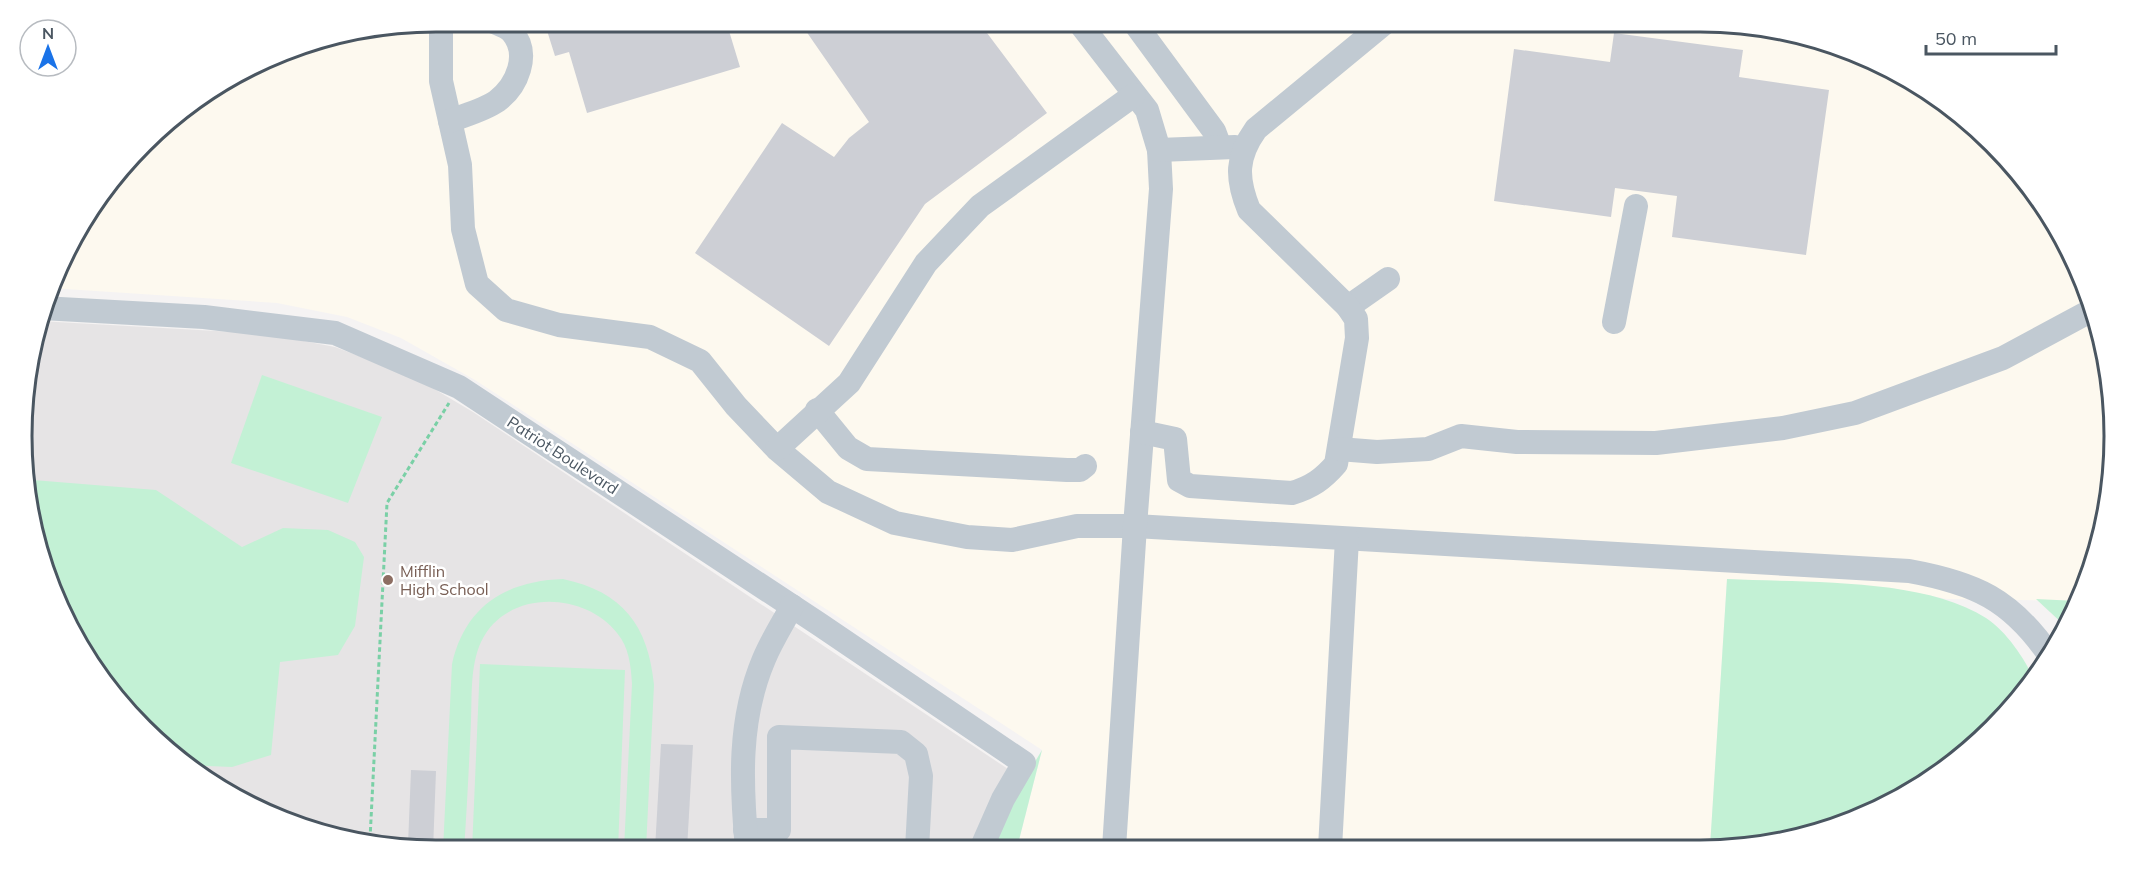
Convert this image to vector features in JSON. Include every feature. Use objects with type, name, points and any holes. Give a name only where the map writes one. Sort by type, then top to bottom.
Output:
[{"type":"street","points":[[441,32],[441,81],[460,165],[463,229],[477,284],[506,310],[559,325],[650,337],[700,360],[736,406],[777,449],[828,492],[895,523],[967,537],[1012,540],[1077,525],[1135,525],[1917,573],[1944,577],[1984,593],[2009,609],[2032,631],[2044,648]]},
{"type":"street","points":[[450,121],[495,103],[510,90],[518,75],[521,61],[520,46],[512,32]]},
{"type":"street","points":[[1086,32],[1147,110],[1159,150],[1161,189],[1135,525],[1115,840]]},
{"type":"street","points":[[1141,32],[1214,132],[1220,147]]},
{"type":"street","points":[[1142,432],[1175,439],[1179,480],[1190,486],[1292,493],[1308,488],[1323,479],[1336,464],[1356,338],[1356,320],[1348,307],[1249,210],[1241,189],[1240,168],[1244,146],[1256,129],[1374,32]]},
{"type":"street","points":[[777,449],[849,383],[926,263],[980,206],[1134,94]]},
{"type":"street","points":[[1159,150],[1244,146]]},
{"type":"street","points":[[1614,321],[1636,206]]},
{"type":"street","points":[[1348,307],[1388,279]]},
{"type":"street","name":"Patriot Boulevard","points":[[52,309],[204,317],[335,333],[459,387],[792,606],[1024,763],[1003,799],[985,840]]},
{"type":"street","points":[[1339,449],[1377,452],[1428,449],[1461,436],[1517,442],[1656,443],[1783,428],[1855,413],[2003,358],[2085,314]]},
{"type":"street","points":[[818,410],[848,447],[867,459],[1067,470],[1080,470],[1085,466]]},
{"type":"street","points":[[1330,840],[1347,539]]},
{"type":"street","points":[[792,606],[764,658],[747,714],[742,784],[746,840],[780,840],[778,737],[901,742],[916,754],[921,776],[917,840]]},
{"type":"path","points":[[370,834],[387,503],[459,387]]},
{"type":"shaded area","points":[[409,32],[1727,32],[1805,45],[1879,73],[1946,115],[1967,132],[2004,169],[2036,211],[2050,234],[2074,281],[2083,306],[2091,331],[2101,383],[2104,409],[2104,462],[2091,540],[2069,601],[1947,599],[1891,588],[1727,579],[1710,840],[1019,840],[1042,750],[475,380],[401,338],[347,317],[277,303],[59,289],[73,257],[100,211],[132,169],[169,132],[211,100],[257,73],[306,53],[357,39]]},
{"type":"shaded area","name":"Mifflin High School","points":[[48,322],[267,334],[335,347],[414,377],[473,412],[1008,769],[973,840],[409,839],[331,826],[257,798],[190,756],[169,739],[132,702],[100,660],[62,590],[45,540],[32,462],[32,409],[39,357]]},
{"type":"green space","points":[[262,375],[382,417],[348,503],[231,463]]},
{"type":"green space","points":[[34,480],[156,490],[242,547],[283,528],[328,530],[355,542],[364,557],[355,626],[338,655],[280,662],[271,755],[232,767],[204,766],[169,739],[132,702],[100,660],[62,590],[45,540]]},
{"type":"green space","points":[[563,579],[584,585],[617,602],[629,614],[646,645],[654,685],[646,840],[624,840],[632,684],[627,651],[621,638],[603,619],[585,609],[566,603],[546,602],[526,605],[508,612],[493,625],[477,651],[472,681],[465,840],[443,840],[452,664],[458,644],[478,612],[491,600],[506,591],[542,581]]},
{"type":"green space","points":[[1727,579],[1826,582],[1930,595],[1960,605],[1986,618],[2001,630],[2020,654],[2029,670],[2004,702],[1967,739],[1903,785],[1855,809],[1805,826],[1753,836],[1710,840]]},
{"type":"green space","points":[[2036,599],[2069,601],[2059,621]]},
{"type":"green space","points":[[480,664],[625,670],[618,840],[472,840]]},
{"type":"green space","points":[[1042,750],[1019,840],[992,840],[1002,817]]},
{"type":"building","points":[[547,32],[729,32],[740,67],[587,113],[569,52],[555,56]]},
{"type":"building","points":[[807,32],[986,32],[1047,113],[925,204],[829,346],[695,253],[782,123],[834,157],[849,138],[869,122]]},
{"type":"building","points":[[1614,33],[1743,50],[1739,77],[1829,90],[1806,255],[1672,237],[1677,196],[1615,188],[1611,217],[1494,201],[1514,49],[1610,62]]},
{"type":"building","points":[[661,744],[693,745],[688,840],[656,840]]},
{"type":"building","points":[[411,770],[436,771],[433,840],[408,839]]},
{"type":"place","name":"Mifflin High School","points":[[388,580]]}]
